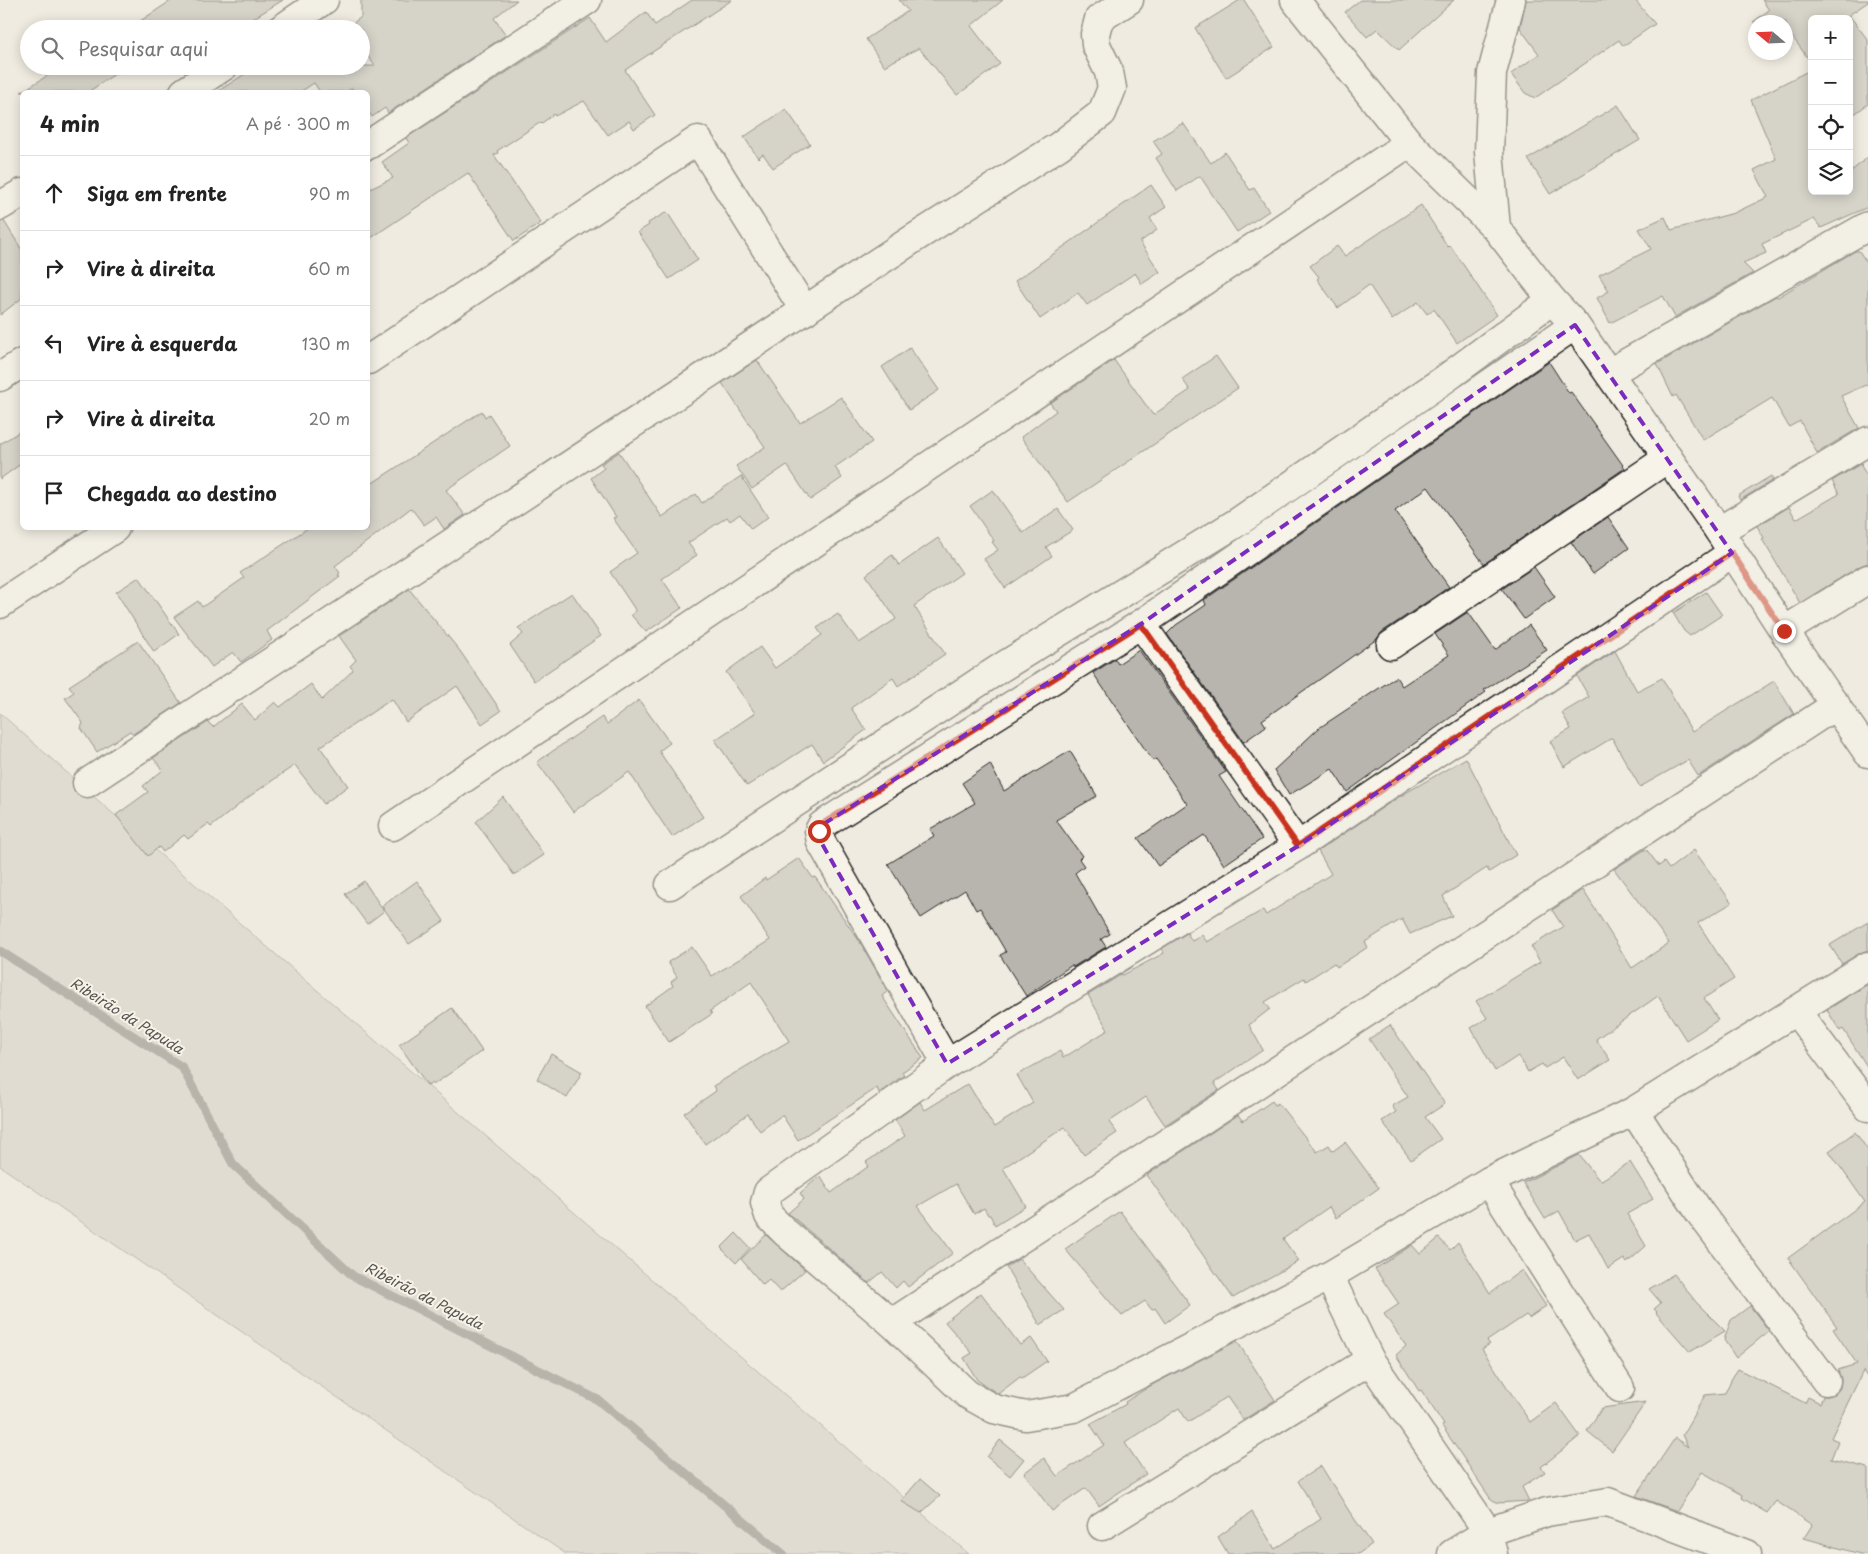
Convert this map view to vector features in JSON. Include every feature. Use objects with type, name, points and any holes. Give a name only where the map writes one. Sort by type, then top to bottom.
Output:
[{"type":"street","points":[[294,20],[324,0]]},
{"type":"street","points":[[370,144],[587,0]]},
{"type":"street","points":[[87,783],[1059,146],[1102,113],[1112,88],[1109,72],[1096,45],[1095,34],[1099,19],[1128,0]]},
{"type":"street","points":[[1295,0],[1409,143],[1496,228],[1552,300],[1575,325],[1726,542],[1784,631],[1868,753]]},
{"type":"street","points":[[1496,228],[1489,152],[1492,73],[1511,0]]},
{"type":"street","points":[[187,90],[210,75]]},
{"type":"street","points":[[370,359],[698,140],[805,311]]},
{"type":"street","points":[[393,826],[1409,143]]},
{"type":"street","points":[[0,206],[20,194]]},
{"type":"street","points":[[1609,373],[1868,226]]},
{"type":"street","points":[[670,885],[1002,668],[1238,522],[1446,379],[1552,300]]},
{"type":"street","points":[[947,1064],[820,842],[819,831],[822,824],[1141,624],[1575,325]]},
{"type":"street","points":[[0,377],[20,365]]},
{"type":"street","points":[[1868,441],[1298,846],[947,1064],[768,1192],[765,1203],[769,1216],[786,1233],[892,1322],[967,1394],[994,1409],[1026,1416],[1074,1408],[1329,1276],[1489,1181],[1634,1111],[1868,966]]},
{"type":"street","points":[[1392,645],[1668,458]]},
{"type":"street","points":[[0,604],[112,530]]},
{"type":"street","points":[[1784,631],[1868,579]]},
{"type":"street","points":[[1141,624],[1298,846]]},
{"type":"street","points":[[892,1322],[1836,705]]},
{"type":"street","points":[[1796,1010],[1868,1107]]},
{"type":"street","points":[[1634,1111],[1700,1213],[1826,1382]]},
{"type":"street","points":[[1489,1181],[1620,1388]]},
{"type":"street","points":[[1329,1276],[1370,1360],[1490,1543]]},
{"type":"street","points":[[1102,1526],[1370,1360]]},
{"type":"street","points":[[1452,1554],[1490,1543],[1547,1512],[1608,1502],[1703,1546],[1747,1554]]},
{"type":"highlighted area","points":[[1575,325],[1732,553],[1298,846],[947,1064],[821,842],[822,825],[1141,624]]},
{"type":"shaded area","points":[[0,713],[110,811],[969,1554],[566,1554],[0,1166]]},
{"type":"building","points":[[172,0],[283,0],[251,20],[142,20]]},
{"type":"building","points":[[361,0],[517,0],[494,18],[506,35],[388,113],[385,108],[372,117],[370,114],[370,90],[353,90],[352,88],[349,90],[319,90],[314,83],[303,90],[220,90],[243,75],[370,75],[370,66],[375,66],[370,59],[370,20],[357,20],[361,17]]},
{"type":"building","points":[[692,0],[732,0],[625,70],[655,115],[634,129],[629,121],[608,135],[584,101],[555,116],[554,114],[497,151],[498,153],[494,155],[541,223],[514,241],[468,173],[370,239],[370,189],[393,178],[382,162],[409,143],[406,138],[590,18],[606,42],[646,12],[655,25]]},
{"type":"building","points":[[899,0],[1003,0],[971,26],[1000,64],[957,95],[919,48],[884,66],[866,39],[908,11]]},
{"type":"building","points":[[1240,0],[1244,0],[1274,47],[1226,78],[1195,28]]},
{"type":"building","points":[[1360,0],[1454,0],[1399,50],[1377,29],[1367,37],[1345,12]]},
{"type":"building","points":[[1526,0],[1635,0],[1655,24],[1623,46],[1619,40],[1535,98],[1525,93],[1511,74],[1539,54],[1520,28]]},
{"type":"building","points":[[1762,0],[1868,0],[1868,2],[1849,15],[1808,15],[1808,58],[1793,38],[1793,15],[1762,15],[1769,10]]},
{"type":"building","points":[[1853,20],[1868,40],[1868,104],[1853,115]]},
{"type":"building","points":[[1808,71],[1808,195],[1853,195],[1853,170],[1868,157],[1868,207],[1821,228],[1814,219],[1762,244],[1766,253],[1743,263],[1753,273],[1675,317],[1663,296],[1610,323],[1597,298],[1609,291],[1599,275],[1651,249],[1639,229],[1665,217],[1671,230],[1734,213],[1768,197],[1754,170],[1776,159],[1751,100]]},
{"type":"building","points":[[48,75],[114,75],[91,90],[24,90]]},
{"type":"building","points":[[1618,105],[1640,140],[1550,194],[1528,159]]},
{"type":"building","points":[[786,109],[810,144],[773,168],[763,154],[758,158],[744,137]]},
{"type":"building","points":[[1183,123],[1211,163],[1225,152],[1250,190],[1254,188],[1269,211],[1237,232],[1200,176],[1177,191],[1156,158],[1162,154],[1153,141]]},
{"type":"building","points":[[1151,185],[1166,207],[1150,218],[1157,230],[1140,242],[1160,272],[1142,284],[1135,273],[1087,305],[1078,293],[1040,319],[1015,281]]},
{"type":"building","points":[[1421,205],[1448,247],[1450,245],[1497,315],[1457,343],[1434,309],[1427,314],[1418,302],[1392,320],[1369,285],[1338,308],[1310,266],[1337,246],[1345,256]]},
{"type":"building","points":[[667,212],[698,260],[669,279],[638,232],[649,225],[648,223]]},
{"type":"building","points":[[4,221],[20,247],[20,300],[0,315],[0,222]]},
{"type":"building","points":[[1855,251],[1859,251],[1868,264],[1868,384],[1841,396],[1859,428],[1817,453],[1800,421],[1789,427],[1772,398],[1703,440],[1676,395],[1673,397],[1657,364],[1776,296],[1778,297]]},
{"type":"building","points":[[910,348],[939,390],[909,410],[882,367]]},
{"type":"building","points":[[1216,356],[1238,388],[1068,502],[1021,437],[1056,411],[1050,403],[1114,360],[1153,415],[1190,390],[1182,379]]},
{"type":"building","points":[[757,360],[800,423],[841,397],[872,442],[835,467],[842,478],[810,500],[787,465],[752,489],[736,466],[765,447],[722,383]]},
{"type":"building","points":[[1549,362],[1569,393],[1571,392],[1625,468],[1484,564],[1428,487],[1395,511],[1449,587],[1382,632],[1377,639],[1262,720],[1266,726],[1244,742],[1167,634],[1176,625],[1206,605],[1204,600]]},
{"type":"building","points":[[482,411],[485,417],[489,414],[510,446],[446,490],[465,515],[444,529],[436,517],[424,525],[411,508],[335,566],[340,576],[267,631],[272,640],[241,662],[233,652],[212,667],[174,617],[198,601],[202,607],[244,578],[240,573],[305,530],[370,530],[370,485]]},
{"type":"building","points":[[20,431],[20,464],[0,479],[0,444]]},
{"type":"building","points":[[619,452],[662,517],[696,494],[702,503],[741,476],[768,517],[751,529],[740,514],[730,521],[727,517],[688,543],[697,555],[662,579],[682,608],[646,632],[631,615],[636,611],[610,572],[637,553],[613,518],[616,517],[591,478],[604,468],[601,464]]},
{"type":"building","points":[[1862,463],[1861,466],[1868,477],[1868,563],[1800,603],[1762,539],[1764,538],[1757,526],[1789,507],[1796,519],[1839,494],[1832,481]]},
{"type":"building","points":[[1771,476],[1773,480],[1740,500],[1738,496]]},
{"type":"building","points":[[993,490],[1023,533],[1058,509],[1073,530],[1046,547],[1052,556],[1005,588],[984,559],[998,550],[970,506]]},
{"type":"building","points":[[1608,517],[1629,548],[1593,574],[1571,542]]},
{"type":"building","points":[[938,538],[962,573],[914,606],[945,654],[898,686],[893,678],[851,708],[866,730],[823,761],[812,744],[747,786],[715,740],[755,713],[726,672],[760,647],[775,668],[822,635],[817,628],[838,614],[859,643],[896,619],[866,575],[892,555],[899,565]]},
{"type":"building","points":[[1534,567],[1555,597],[1524,619],[1502,589]]},
{"type":"building","points":[[139,577],[179,634],[154,652],[116,592]]},
{"type":"building","points":[[409,589],[460,651],[501,711],[482,724],[457,686],[406,722],[392,699],[320,747],[348,786],[324,804],[295,765],[250,796],[211,827],[208,824],[188,839],[184,835],[163,852],[159,847],[148,856],[116,815],[148,792],[143,786],[163,770],[153,758],[208,722],[213,727],[242,704],[255,720],[275,702],[280,707],[311,684],[322,700],[353,670],[350,666],[356,660],[339,636]]},
{"type":"building","points":[[1706,592],[1722,615],[1690,636],[1684,631],[1673,613]]},
{"type":"building","points":[[572,593],[601,636],[534,681],[510,645],[523,634],[518,628]]},
{"type":"building","points":[[1468,612],[1495,650],[1529,625],[1547,650],[1484,690],[1486,692],[1347,792],[1332,769],[1289,795],[1274,770],[1319,728],[1396,677],[1402,686],[1449,655],[1435,634]]},
{"type":"building","points":[[138,641],[181,703],[133,734],[130,731],[97,752],[81,728],[83,723],[65,698],[74,692],[69,686]]},
{"type":"building","points":[[1139,650],[1226,772],[1219,776],[1262,839],[1224,865],[1204,835],[1158,866],[1138,838],[1187,804],[1156,759],[1153,761],[1093,673],[1115,659],[1118,664]]},
{"type":"building","points":[[1615,651],[1637,691],[1662,678],[1692,732],[1774,681],[1794,714],[1698,776],[1688,760],[1640,787],[1612,738],[1564,767],[1550,741],[1571,729],[1562,713],[1589,697],[1577,676]]},
{"type":"building","points":[[639,700],[670,743],[659,751],[703,817],[672,837],[629,772],[573,812],[537,762],[602,717],[607,724]]},
{"type":"building","points":[[1070,751],[1097,796],[1056,820],[1082,856],[1079,859],[1084,866],[1075,873],[1110,934],[1101,939],[1106,947],[1073,967],[1072,965],[1026,996],[1000,955],[1006,952],[980,908],[976,910],[965,890],[921,918],[888,864],[934,836],[930,829],[975,803],[962,783],[990,764],[1004,791]]},
{"type":"building","points":[[1466,758],[1516,855],[1489,872],[1487,868],[1443,896],[1452,916],[1410,934],[1402,919],[1365,942],[1368,947],[1337,967],[1334,963],[1306,981],[1304,978],[1265,1002],[1270,1009],[1249,1025],[1263,1050],[1214,1083],[1219,1090],[1165,1125],[1146,1097],[1109,1122],[1117,1133],[1084,1155],[1065,1127],[1003,1168],[1026,1206],[995,1225],[984,1208],[974,1214],[956,1184],[918,1206],[953,1253],[908,1287],[903,1281],[896,1288],[882,1272],[869,1283],[788,1213],[804,1199],[800,1193],[820,1176],[831,1193],[869,1166],[866,1162],[905,1136],[895,1120],[920,1102],[925,1110],[968,1084],[994,1127],[1033,1103],[1017,1075],[1060,1051],[1063,1058],[1108,1030],[1088,995],[1122,974],[1164,953],[1161,949],[1187,933],[1192,941],[1202,935],[1207,942],[1263,910],[1266,915],[1331,874],[1318,851],[1397,798]]},
{"type":"building","points":[[503,797],[544,855],[514,875],[476,822]]},
{"type":"building","points":[[1646,849],[1659,866],[1664,862],[1669,869],[1694,850],[1732,903],[1698,923],[1734,979],[1704,998],[1718,1020],[1686,1040],[1658,996],[1596,1039],[1610,1060],[1578,1080],[1563,1057],[1545,1068],[1542,1064],[1528,1072],[1518,1056],[1495,1071],[1471,1028],[1487,1018],[1476,1001],[1540,962],[1531,946],[1563,927],[1552,910],[1583,890],[1632,968],[1669,943],[1614,869]]},
{"type":"building","points":[[799,858],[813,878],[815,877],[860,942],[888,991],[882,996],[923,1058],[902,1072],[904,1075],[879,1093],[877,1088],[798,1140],[782,1115],[760,1131],[748,1114],[705,1144],[684,1113],[716,1091],[713,1086],[789,1041],[751,982],[710,1011],[712,1014],[669,1042],[645,1006],[673,986],[671,982],[677,977],[668,962],[692,947],[712,976],[770,940],[741,896],[765,878],[766,880]]},
{"type":"building","points":[[364,881],[384,911],[367,924],[345,894]]},
{"type":"building","points":[[417,881],[444,921],[409,944],[382,906]]},
{"type":"building","points":[[1868,922],[1868,950],[1842,964],[1830,945]]},
{"type":"building","points":[[1868,984],[1868,1068],[1843,1029],[1840,1031],[1827,1010]]},
{"type":"building","points":[[452,1008],[482,1051],[433,1085],[432,1083],[428,1086],[399,1045]]},
{"type":"building","points":[[1390,1025],[1445,1104],[1425,1117],[1441,1139],[1411,1160],[1382,1121],[1396,1112],[1392,1106],[1408,1097],[1369,1039]]},
{"type":"building","points":[[551,1054],[582,1072],[567,1098],[537,1079]]},
{"type":"building","points":[[1272,1101],[1275,1105],[1278,1103],[1317,1152],[1329,1145],[1333,1151],[1345,1142],[1379,1188],[1336,1218],[1329,1207],[1283,1239],[1299,1261],[1233,1298],[1147,1175],[1238,1115],[1243,1121]]},
{"type":"building","points":[[1855,1132],[1868,1150],[1868,1378],[1863,1371],[1831,1438],[1838,1441],[1831,1459],[1868,1468],[1868,1554],[1860,1554],[1804,1538],[1812,1525],[1776,1501],[1767,1513],[1742,1498],[1743,1495],[1702,1472],[1677,1511],[1636,1496],[1675,1438],[1688,1447],[1682,1435],[1705,1395],[1725,1393],[1738,1369],[1805,1403],[1808,1397],[1820,1403],[1823,1396],[1835,1394],[1840,1388],[1841,1379],[1838,1370],[1857,1364],[1833,1329],[1837,1327],[1788,1258],[1865,1202],[1829,1151]]},
{"type":"building","points":[[1579,1155],[1600,1181],[1630,1162],[1653,1199],[1627,1214],[1646,1246],[1627,1263],[1624,1259],[1608,1269],[1589,1233],[1575,1240],[1559,1211],[1545,1219],[1523,1183]]},
{"type":"building","points":[[1120,1211],[1190,1305],[1165,1323],[1155,1308],[1152,1310],[1145,1301],[1122,1316],[1065,1249]]},
{"type":"building","points":[[736,1233],[750,1248],[736,1263],[721,1248]]},
{"type":"building","points":[[766,1235],[805,1270],[780,1292],[769,1280],[763,1285],[741,1259]]},
{"type":"building","points":[[1439,1238],[1450,1250],[1458,1242],[1490,1293],[1522,1270],[1546,1306],[1529,1318],[1526,1315],[1487,1341],[1490,1344],[1482,1349],[1530,1422],[1556,1403],[1580,1436],[1541,1467],[1545,1472],[1522,1487],[1529,1501],[1497,1503],[1490,1498],[1442,1426],[1444,1425],[1421,1390],[1419,1391],[1396,1355],[1406,1346],[1384,1314],[1399,1304],[1375,1269],[1412,1245],[1420,1254]]},
{"type":"building","points":[[1019,1259],[1064,1310],[1040,1325],[1006,1267]]},
{"type":"building","points":[[1674,1274],[1696,1302],[1725,1331],[1690,1352],[1656,1313],[1654,1309],[1661,1303],[1649,1289]]},
{"type":"building","points":[[981,1293],[1020,1345],[1031,1338],[1047,1361],[1022,1378],[1020,1377],[998,1394],[977,1380],[964,1358],[972,1353],[945,1322]]},
{"type":"building","points":[[1750,1306],[1769,1331],[1736,1358],[1724,1340],[1731,1320]]},
{"type":"building","points":[[1237,1341],[1275,1400],[1243,1420],[1227,1397],[1188,1422],[1179,1408],[1125,1443],[1146,1474],[1099,1506],[1086,1488],[1052,1511],[1024,1473],[1044,1458],[1057,1476],[1104,1445],[1090,1424],[1126,1404],[1125,1402],[1150,1386]]},
{"type":"building","points":[[1646,1402],[1612,1451],[1587,1431],[1602,1408]]},
{"type":"building","points":[[1000,1440],[1024,1459],[1010,1476],[987,1457]]},
{"type":"building","points":[[1321,1466],[1372,1544],[1358,1554],[1228,1554],[1218,1537],[1252,1512],[1275,1549],[1321,1519],[1298,1481]]},
{"type":"building","points":[[920,1479],[940,1496],[921,1513],[901,1501]]},
{"type":"waterway","name":"Ribeirão da Papuda","points":[[0,951],[182,1067],[233,1164],[353,1276],[598,1400],[783,1554]]},
{"type":"route","points":[[819,831],[822,824],[1141,624],[1298,846],[1732,553],[1784,631]]}]
